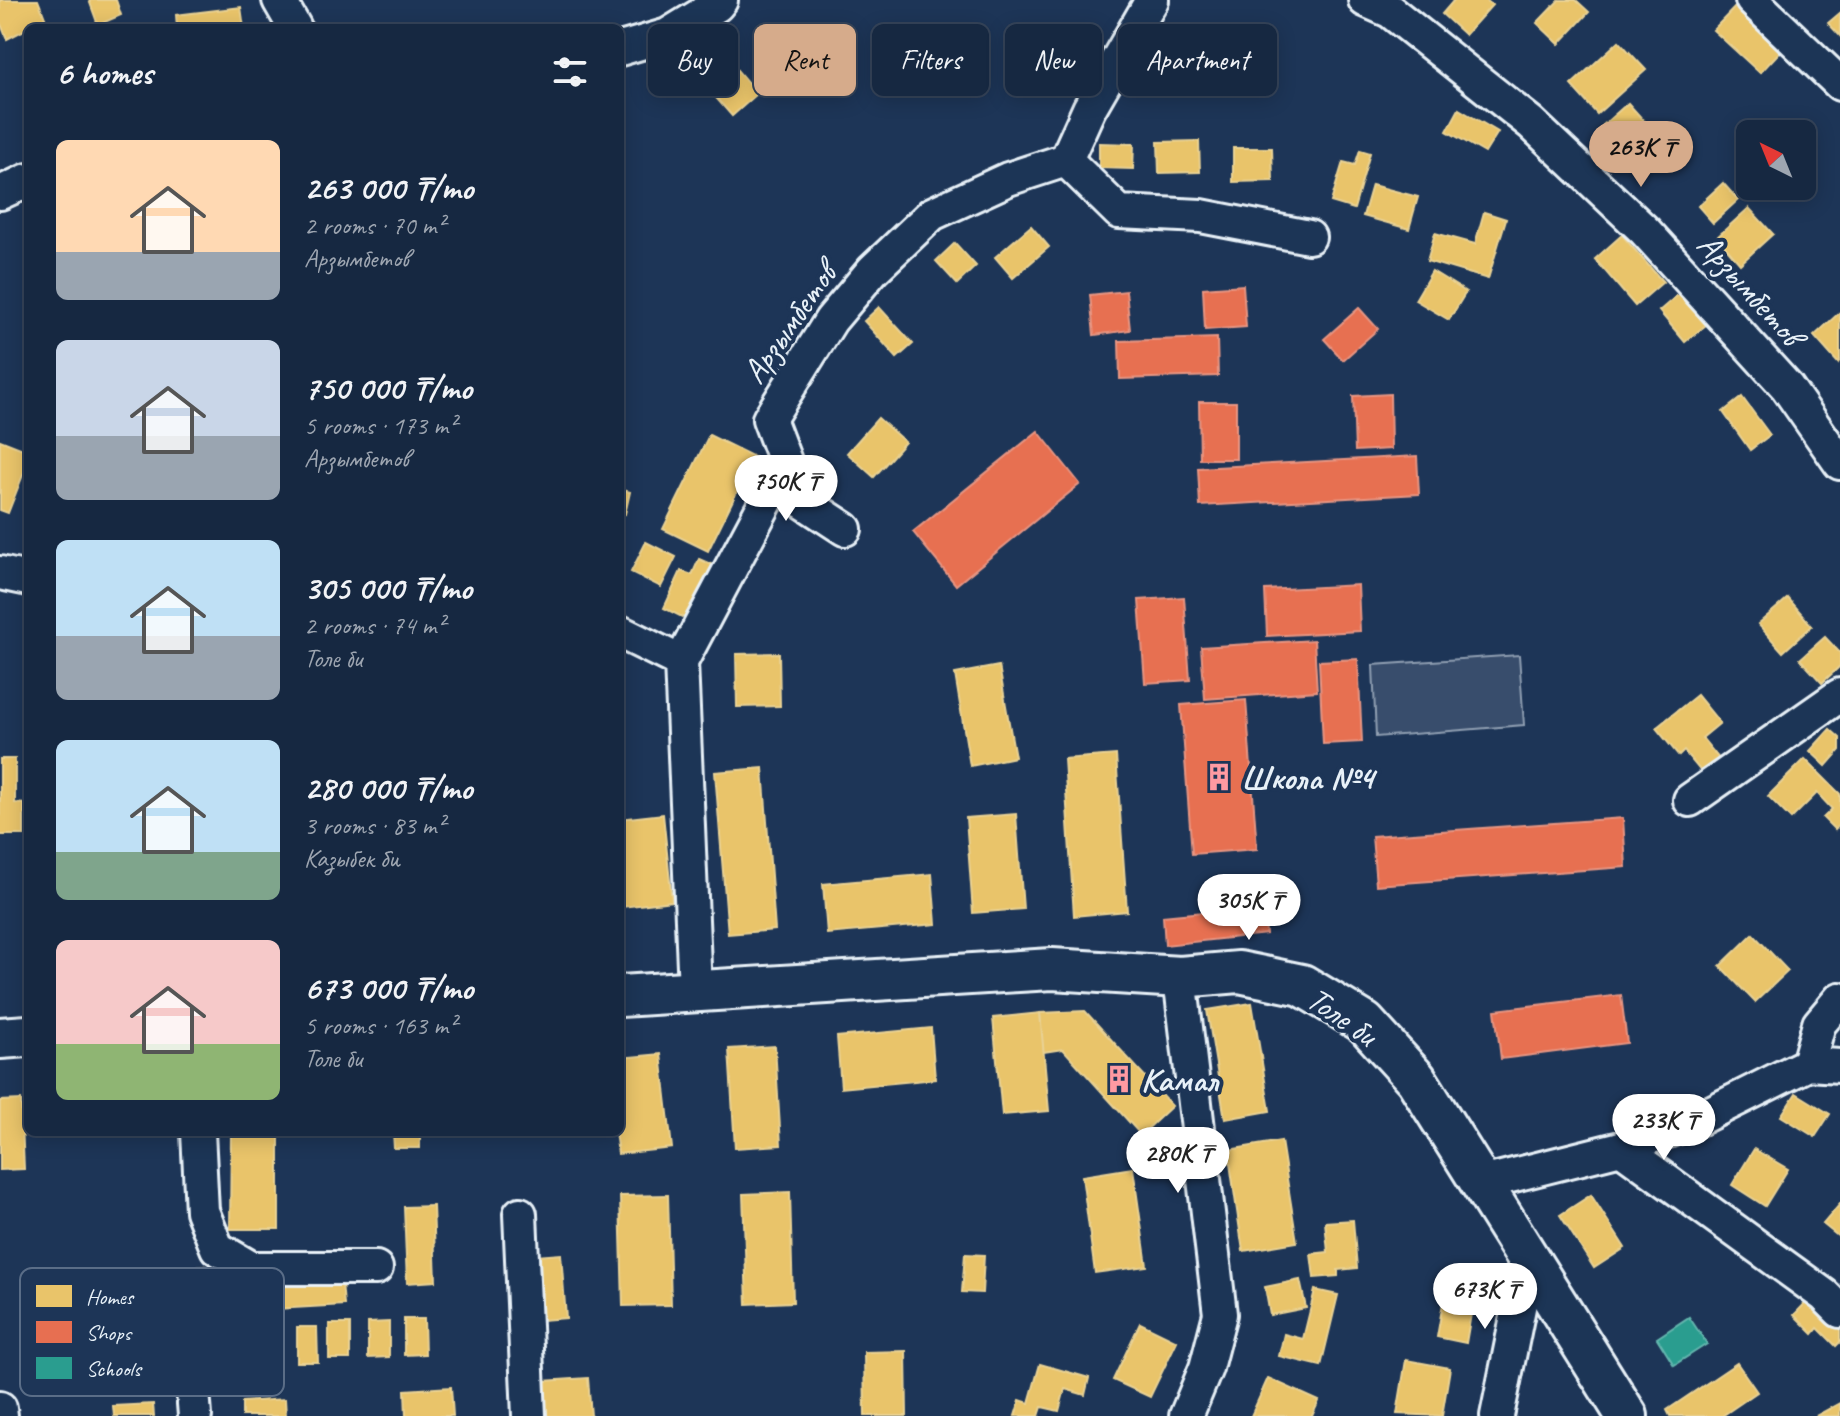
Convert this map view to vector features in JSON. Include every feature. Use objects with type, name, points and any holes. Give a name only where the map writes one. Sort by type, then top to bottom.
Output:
[{"type":"main road","name":"Толе би","points":[[624,996],[1052,969],[1180,977],[1239,972],[1302,985],[1365,1023],[1416,1079],[1627,1416]]},
{"type":"main road","points":[[0,1038],[24,1036]]},
{"type":"street","points":[[279,0],[293,24]]},
{"type":"street","points":[[624,48],[668,35],[721,0]]},
{"type":"street","points":[[1152,0],[1089,109],[1066,160],[1119,212],[1201,216],[1309,237]]},
{"type":"street","name":"Арзымбетов","points":[[1365,0],[1390,11],[1531,123],[1645,231],[1787,387],[1840,463]]},
{"type":"street","points":[[1752,0],[1840,84]]},
{"type":"street","name":"Арзымбетов","points":[[681,662],[786,464],[769,419],[831,320],[873,270],[932,214],[1008,179],[1066,160]]},
{"type":"street","points":[[0,193],[24,182]]},
{"type":"street","points":[[776,484],[845,529]]},
{"type":"street","points":[[0,573],[24,578]]},
{"type":"street","points":[[624,634],[681,662],[695,990]]},
{"type":"street","points":[[1690,800],[1840,695]]},
{"type":"street","points":[[1180,977],[1220,1314],[1206,1368],[1186,1416]]},
{"type":"street","points":[[1482,1183],[1621,1148],[1690,1123],[1824,1065],[1819,1024],[1840,999]]},
{"type":"street","points":[[198,1136],[202,1211],[217,1248],[251,1268],[376,1268]]},
{"type":"street","points":[[1621,1148],[1824,1295],[1840,1311]]},
{"type":"street","points":[[520,1214],[529,1416]]},
{"type":"street","points":[[1497,1416],[1529,1258]]},
{"type":"street","points":[[0,1408],[1,1416]]},
{"type":"shaded area","points":[[1519,655],[1524,725],[1376,737],[1373,665]]},
{"type":"building: Homes","points":[[0,0],[38,0],[47,23],[24,24],[24,30],[7,39],[0,22]]},
{"type":"building: Homes","points":[[89,0],[116,0],[121,15],[98,24]]},
{"type":"building: Homes","points":[[1454,0],[1486,0],[1492,5],[1465,35],[1442,14]]},
{"type":"building: Homes","points":[[1559,0],[1576,0],[1589,12],[1559,44],[1537,23]]},
{"type":"building: Homes","points":[[1742,0],[1789,42],[1760,73],[1713,30]]},
{"type":"building: Homes","points":[[241,7],[243,24],[177,24],[176,15]]},
{"type":"building: Homes","points":[[1840,13],[1840,36],[1828,23]]},
{"type":"building: Homes","points":[[1619,41],[1646,70],[1597,114],[1571,85]]},
{"type":"building: Homes","points":[[738,71],[754,90],[755,96],[732,116],[714,96],[738,96]]},
{"type":"building: Homes","points":[[1628,103],[1669,149],[1643,171],[1603,125]]},
{"type":"building: Homes","points":[[1459,109],[1498,132],[1485,153],[1447,131]]},
{"type":"building: Homes","points":[[1199,141],[1200,172],[1159,173],[1158,142]]},
{"type":"building: Homes","points":[[1099,143],[1134,144],[1133,169],[1099,168]]},
{"type":"building: Homes","points":[[1233,148],[1272,148],[1273,181],[1233,182]]},
{"type":"building: Homes","points":[[1360,150],[1370,153],[1354,209],[1331,202],[1343,162],[1355,165]]},
{"type":"building: Homes","points":[[1723,183],[1738,200],[1713,223],[1698,206]]},
{"type":"building: Homes","points":[[1372,185],[1418,197],[1409,229],[1363,216]]},
{"type":"building: Homes","points":[[1749,208],[1773,234],[1740,264],[1717,237]]},
{"type":"building: Homes","points":[[1484,212],[1506,219],[1488,279],[1427,261],[1435,233],[1475,244]]},
{"type":"building: Homes","points":[[1031,226],[1049,247],[1013,278],[995,257]]},
{"type":"building: Homes","points":[[1622,235],[1663,282],[1635,306],[1595,259]]},
{"type":"building: Homes","points":[[955,243],[976,266],[957,284],[936,261]]},
{"type":"building: Homes","points":[[1432,271],[1466,292],[1449,320],[1415,300]]},
{"type":"building: Homes","points":[[1679,294],[1706,325],[1685,342],[1659,311]]},
{"type":"building: Homes","points":[[879,307],[913,344],[897,358],[864,321]]},
{"type":"building: Homes","points":[[1840,312],[1840,360],[1838,363],[1814,336]]},
{"type":"building: Homes","points":[[1742,397],[1770,435],[1750,450],[1723,412]]},
{"type":"building: Homes","points":[[878,418],[905,442],[874,477],[847,453]]},
{"type":"building: Homes","points":[[709,435],[754,457],[708,551],[663,529]]},
{"type":"building: Homes","points":[[0,440],[24,449],[24,472],[8,513],[0,510]]},
{"type":"building: Homes","points":[[624,490],[630,492],[624,514]]},
{"type":"building: Homes","points":[[646,542],[676,557],[661,587],[631,572]]},
{"type":"building: Homes","points":[[699,559],[722,569],[696,624],[664,608],[681,571],[692,575]]},
{"type":"building: Homes","points":[[1788,598],[1812,626],[1783,652],[1758,624]]},
{"type":"building: Homes","points":[[1825,637],[1840,653],[1840,666],[1822,683],[1800,659]]},
{"type":"building: Homes","points":[[779,653],[780,706],[737,707],[736,654]]},
{"type":"building: Homes","points":[[999,666],[1015,757],[970,766],[955,674]]},
{"type":"building: Homes","points":[[1697,695],[1720,723],[1702,738],[1725,766],[1708,780],[1684,751],[1679,756],[1656,728]]},
{"type":"building: Homes","points":[[1830,729],[1840,738],[1840,750],[1826,766],[1810,751]]},
{"type":"building: Homes","points":[[1116,755],[1127,911],[1074,916],[1064,759]]},
{"type":"building: Homes","points":[[0,759],[15,759],[15,803],[24,804],[24,835],[0,835]]},
{"type":"building: Homes","points":[[1805,759],[1840,794],[1840,824],[1835,830],[1823,818],[1832,809],[1817,793],[1791,819],[1768,796]]},
{"type":"building: Homes","points":[[763,768],[775,930],[728,934],[715,772]]},
{"type":"building: Homes","points":[[663,814],[672,901],[624,907],[624,819]]},
{"type":"building: Homes","points":[[1016,814],[1023,909],[973,913],[966,818]]},
{"type":"building: Homes","points":[[932,874],[936,924],[827,934],[823,884]]},
{"type":"building: Homes","points":[[1753,934],[1788,971],[1755,1002],[1720,966]]},
{"type":"building: Homes","points":[[1252,1003],[1270,1111],[1225,1119],[1207,1010]]},
{"type":"building: Homes","name":"Камал","points":[[1085,1011],[1172,1106],[1141,1135],[1063,1049],[1043,1052],[1040,1013]]},
{"type":"building: Homes","points":[[1040,1013],[1049,1111],[1002,1115],[993,1018]]},
{"type":"building: Homes","points":[[931,1028],[935,1079],[841,1088],[837,1037]]},
{"type":"building: Homes","points":[[775,1046],[781,1145],[735,1148],[729,1049]]},
{"type":"building: Homes","points":[[661,1054],[672,1148],[618,1154],[616,1136],[624,1136],[624,1058]]},
{"type":"building: Homes","points":[[1796,1093],[1830,1114],[1815,1137],[1781,1116]]},
{"type":"building: Homes","points":[[21,1100],[24,1169],[0,1170],[0,1101]]},
{"type":"building: Homes","points":[[231,1136],[279,1136],[279,1229],[230,1229]]},
{"type":"building: Homes","points":[[393,1136],[420,1136],[420,1148],[394,1148]]},
{"type":"building: Homes","points":[[1281,1141],[1297,1242],[1243,1251],[1228,1150]]},
{"type":"building: Homes","points":[[1754,1149],[1788,1169],[1765,1206],[1732,1185]]},
{"type":"building: Homes","points":[[1133,1168],[1147,1266],[1095,1273],[1082,1176]]},
{"type":"building: Homes","points":[[790,1192],[793,1302],[747,1304],[743,1194]]},
{"type":"building: Homes","points":[[668,1195],[671,1305],[623,1306],[620,1196]]},
{"type":"building: Homes","points":[[1591,1195],[1625,1248],[1594,1268],[1560,1215]]},
{"type":"building: Homes","points":[[1840,1204],[1840,1238],[1823,1224]]},
{"type":"building: Homes","points":[[433,1206],[436,1281],[407,1283],[404,1207]]},
{"type":"building: Homes","points":[[1353,1220],[1357,1268],[1338,1270],[1338,1276],[1314,1278],[1311,1254],[1328,1252],[1325,1222]]},
{"type":"building: Homes","points":[[561,1254],[566,1318],[542,1320],[537,1256]]},
{"type":"building: Homes","points":[[965,1254],[984,1255],[982,1293],[962,1292]]},
{"type":"building: Homes","points":[[1300,1280],[1306,1308],[1270,1315],[1265,1287]]},
{"type":"building: Homes","points":[[342,1282],[344,1305],[284,1309],[284,1286]]},
{"type":"building: Homes","points":[[1315,1290],[1338,1295],[1321,1366],[1279,1356],[1284,1334],[1303,1339]]},
{"type":"building: Homes","points":[[1815,1293],[1840,1318],[1840,1342],[1836,1346],[1818,1328],[1813,1334],[1794,1315]]},
{"type":"building: Homes","points":[[1443,1303],[1472,1308],[1466,1343],[1437,1337]]},
{"type":"building: Homes","points":[[404,1319],[424,1319],[425,1354],[404,1355]]},
{"type":"building: Homes","points":[[389,1322],[389,1357],[368,1358],[368,1323]]},
{"type":"building: Homes","points":[[1140,1323],[1177,1341],[1150,1397],[1113,1380]]},
{"type":"building: Homes","points":[[329,1324],[350,1324],[350,1359],[329,1359]]},
{"type":"building: Homes","points":[[297,1327],[317,1327],[318,1362],[297,1362]]},
{"type":"building: Homes","points":[[906,1351],[907,1416],[865,1416],[864,1352]]},
{"type":"building: Homes","points":[[1406,1360],[1450,1368],[1442,1416],[1397,1414]]},
{"type":"building: Homes","points":[[1737,1363],[1757,1392],[1722,1416],[1670,1416],[1667,1410]]},
{"type":"building: Homes","points":[[1040,1364],[1089,1378],[1085,1395],[1065,1389],[1059,1411],[1042,1407],[1039,1416],[1015,1416],[1020,1400],[1029,1403]]},
{"type":"building: Homes","points":[[588,1378],[591,1416],[545,1416],[543,1381]]},
{"type":"building: Homes","points":[[1268,1378],[1319,1401],[1312,1416],[1251,1416]]},
{"type":"building: Homes","points":[[451,1387],[453,1416],[406,1416],[405,1390]]},
{"type":"building: Homes","points":[[285,1399],[286,1416],[242,1416],[242,1402]]},
{"type":"building: Homes","points":[[1840,1403],[1840,1416],[1816,1416]]},
{"type":"building: Homes","points":[[153,1404],[154,1416],[114,1416],[113,1406]]},
{"type":"building: Shops","points":[[1243,285],[1246,327],[1205,330],[1203,288]]},
{"type":"building: Shops","points":[[1126,291],[1130,330],[1094,335],[1090,295]]},
{"type":"building: Shops","points":[[1359,308],[1378,329],[1343,360],[1324,339]]},
{"type":"building: Shops","points":[[1217,338],[1218,376],[1120,379],[1119,341]]},
{"type":"building: Shops","points":[[1390,394],[1391,449],[1355,451],[1353,396]]},
{"type":"building: Shops","points":[[1199,402],[1236,402],[1236,459],[1200,459]]},
{"type":"building: Shops","points":[[1038,431],[1080,484],[956,585],[913,532]]},
{"type":"building: Shops","points":[[1417,456],[1419,494],[1200,506],[1198,468]]},
{"type":"building: Shops","points":[[1358,585],[1360,631],[1267,636],[1265,590]]},
{"type":"building: Shops","points":[[1184,597],[1190,680],[1145,683],[1139,600]]},
{"type":"building: Shops","points":[[1314,640],[1317,691],[1205,699],[1201,647]]},
{"type":"building: Shops","points":[[1358,659],[1362,742],[1323,744],[1319,661]]},
{"type":"building: Shops","name":"Школа №4","points":[[1246,700],[1257,849],[1192,854],[1181,705]]},
{"type":"building: Shops","points":[[1623,818],[1626,867],[1376,885],[1372,836]]},
{"type":"building: Shops","points":[[1264,906],[1266,934],[1165,945],[1163,916]]},
{"type":"building: Shops","points":[[1621,995],[1627,1043],[1501,1059],[1495,1010]]},
{"type":"building: Schools","points":[[1689,1317],[1707,1344],[1674,1365],[1657,1338]]},
{"type":"place","name":"Школа №4","points":[[1219,777]]},
{"type":"place","name":"Камал","points":[[1119,1079]]}]
